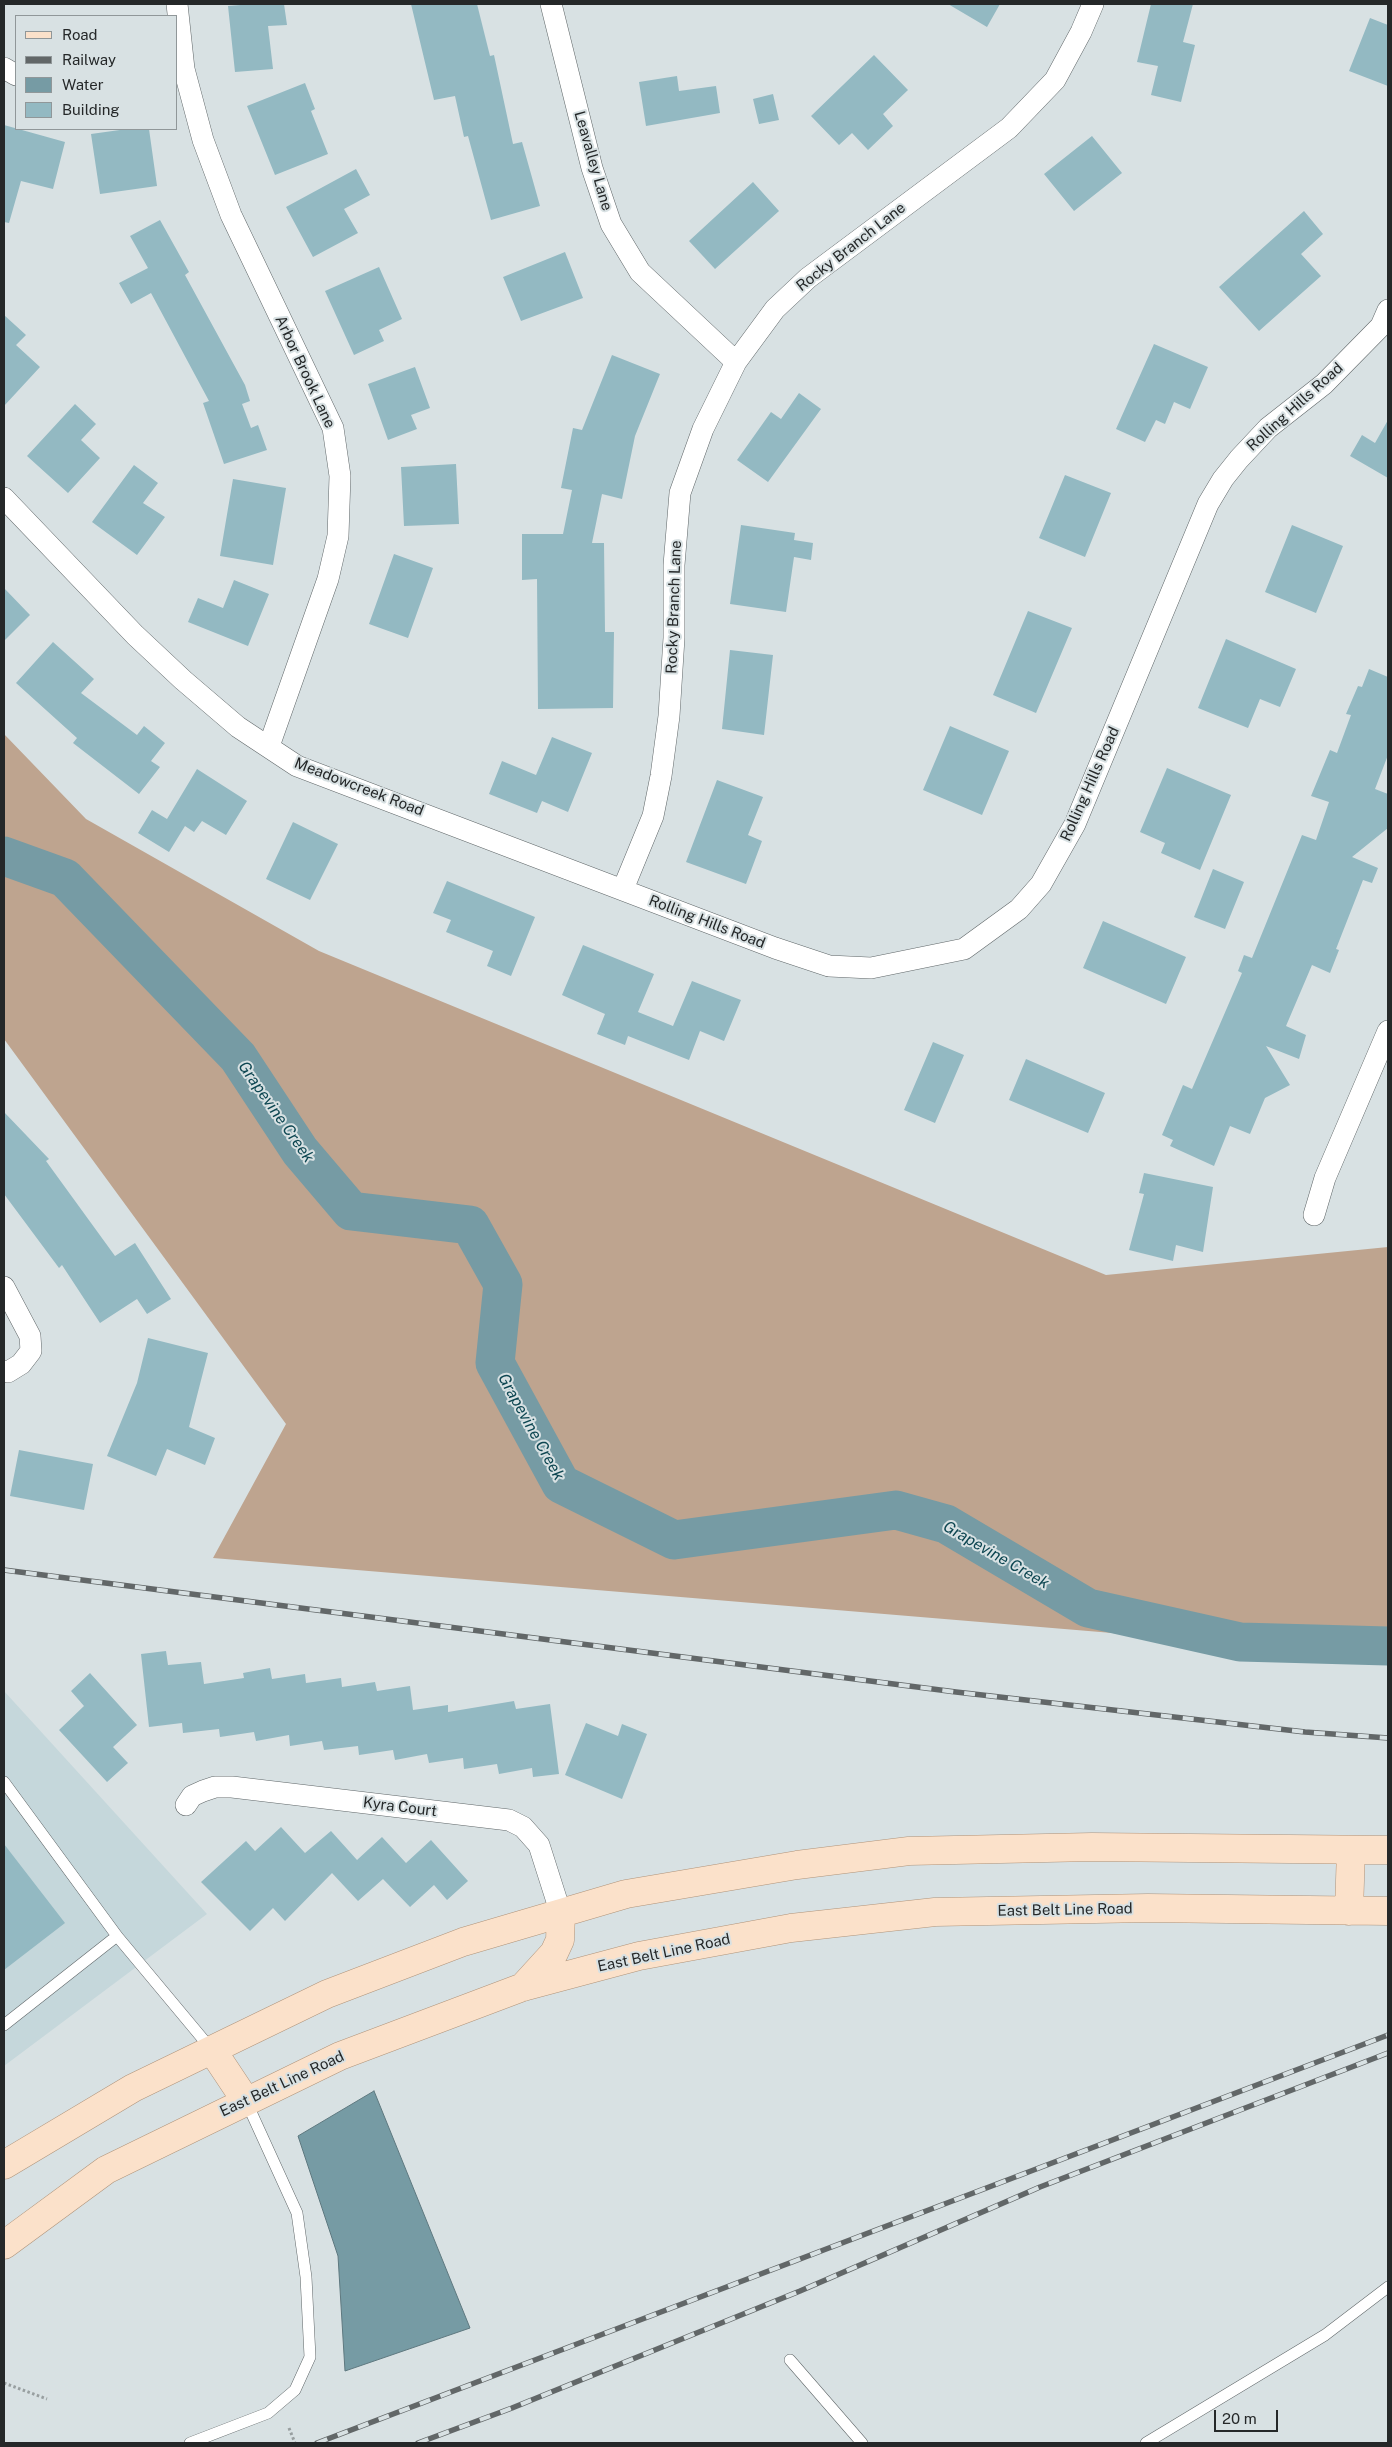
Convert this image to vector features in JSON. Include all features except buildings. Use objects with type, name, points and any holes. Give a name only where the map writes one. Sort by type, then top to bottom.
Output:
[{"type":"main road","points":[[4,2165],[133,2088],[328,1994],[463,1942],[626,1894],[797,1865],[909,1851],[1092,1847],[1388,1850]]},
{"type":"main road","points":[[1349,1911],[1350,1850]]},
{"type":"main road","name":"East Belt Line Road","points":[[4,2246],[106,2170],[340,2056],[523,1987],[639,1956],[791,1928],[935,1912],[1148,1908],[1388,1911]]},
{"type":"main road","points":[[523,1987],[554,1953],[560,1940],[560,1914]]},
{"type":"main road","points":[[212,2050],[246,2101]]},
{"type":"street","name":"Leavalley Lane","points":[[551,4],[592,168],[612,224],[640,272],[736,362]]},
{"type":"street","name":"Rocky Branch Lane","points":[[623,889],[653,816],[661,776],[669,716],[674,638],[674,565],[680,493],[703,429],[736,362],[775,309],[808,278],[1009,128],[1055,80],[1081,32],[1093,4]]},
{"type":"street","name":"Arbor Brook Lane","points":[[178,26],[180,69],[203,140],[231,216],[333,428],[340,476],[338,536],[328,579],[269,746]]},
{"type":"street","name":"Rolling Hills Road","points":[[623,889],[775,948],[829,966],[871,968],[964,949],[1020,909],[1041,884],[1075,824],[1208,504],[1223,479],[1268,428],[1324,384],[1381,326],[1388,310]]},
{"type":"street","name":"Meadowcreek Road","points":[[4,498],[135,635],[183,680],[238,727],[297,766],[623,889]]},
{"type":"street","points":[[1314,1215],[1324,1178],[1388,1031]]},
{"type":"street","points":[[4,1288],[30,1336],[31,1351],[21,1364],[8,1372],[4,1371]]},
{"type":"street","name":"Kyra Court","points":[[186,1806],[192,1796],[203,1791],[215,1787],[232,1787],[509,1820],[523,1827],[539,1845],[560,1914]]},
{"type":"lane","points":[[4,1782],[117,1936],[212,2050]]},
{"type":"lane","points":[[4,2025],[117,1936]]},
{"type":"lane","points":[[190,2443],[268,2413],[295,2390],[310,2357],[306,2277],[297,2213],[246,2101]]},
{"type":"lane","points":[[1146,2443],[1325,2334],[1388,2287]]},
{"type":"lane","points":[[790,2360],[862,2443]]},
{"type":"path","points":[[4,2383],[47,2399]]},
{"type":"path","points":[[289,2428],[295,2443]]},
{"type":"shaded area","points":[[4,734],[86,819],[319,951],[1106,1275],[1388,1247],[1388,1656],[213,1558],[286,1424],[4,1039]]},
{"type":"shaded area","points":[[4,1691],[207,1914],[4,2066]]},
{"type":"water","points":[[374,2091],[470,2328],[345,2371],[338,2256],[298,2136]]},
{"type":"waterway","name":"Grapevine Creek","points":[[4,856],[65,878],[238,1057],[300,1151],[351,1211],[470,1225],[503,1284],[495,1363],[561,1484],[674,1540],[896,1510],[946,1524],[1088,1608],[1240,1642],[1388,1646]]},
{"type":"railway","points":[[4,1570],[956,1692],[1305,1732],[1388,1738]]},
{"type":"railway","points":[[317,2443],[1388,2035]]},
{"type":"railway","points":[[418,2443],[512,2408],[800,2291],[1040,2187],[1388,2053]]}]
